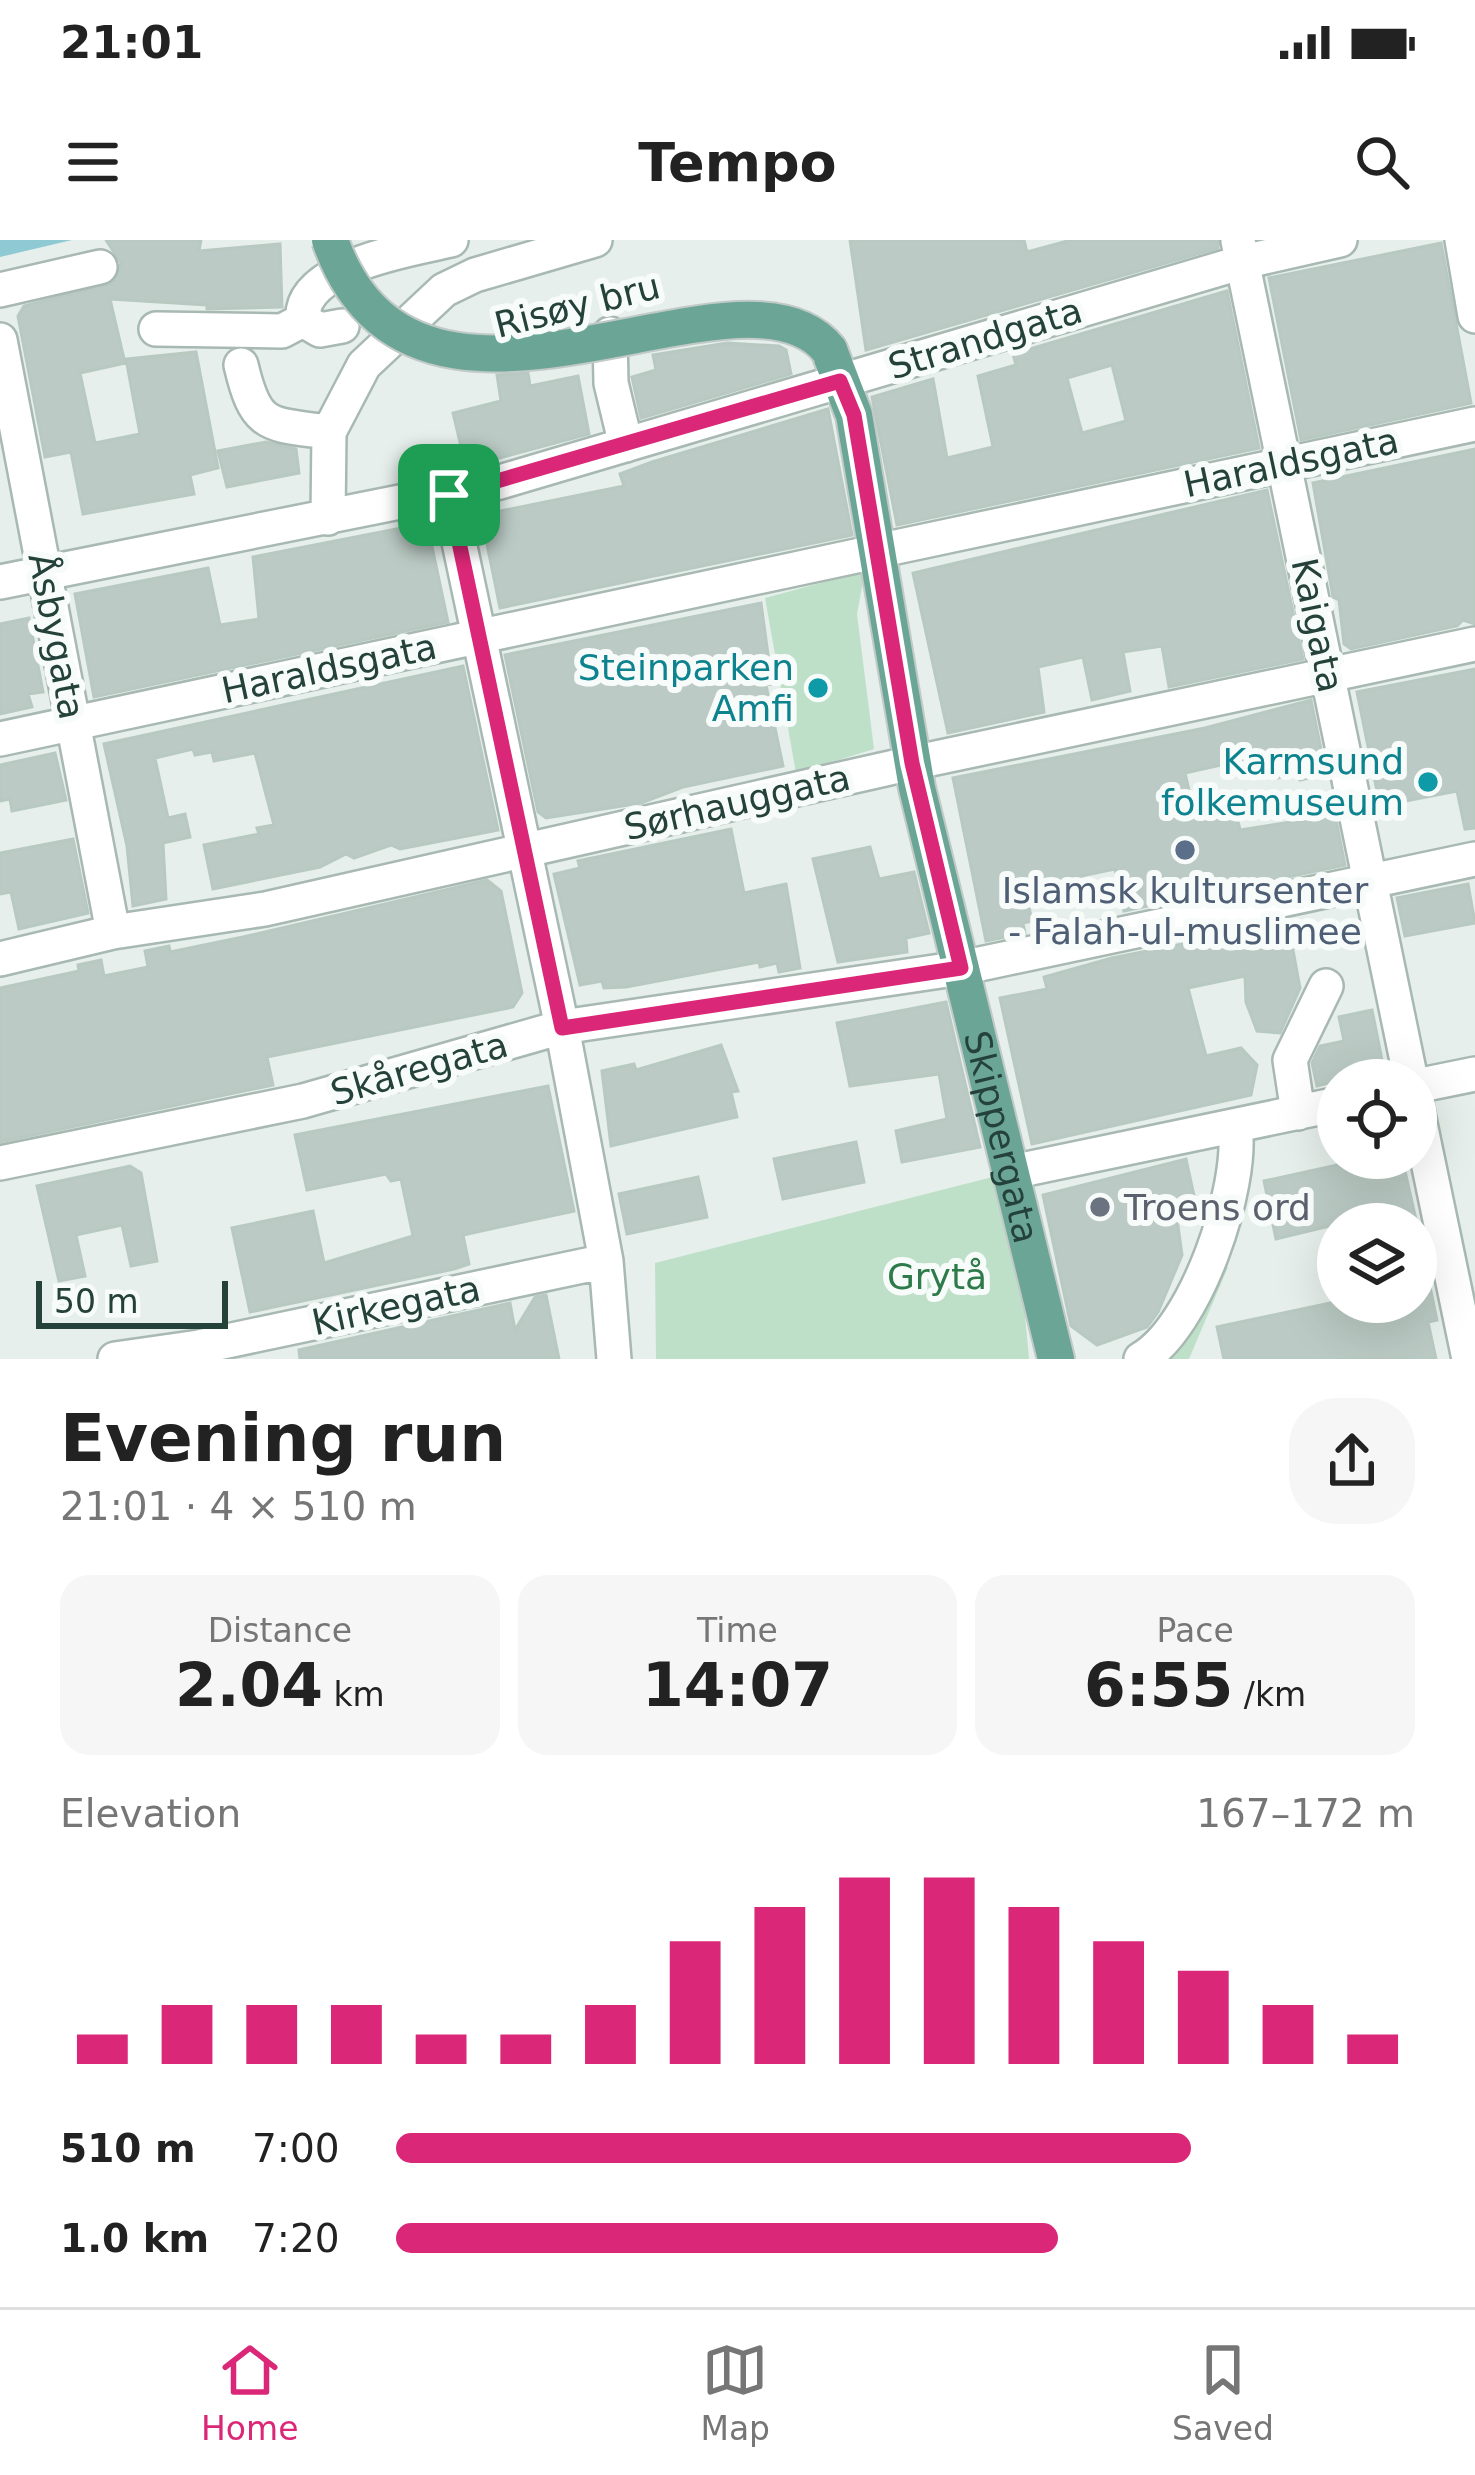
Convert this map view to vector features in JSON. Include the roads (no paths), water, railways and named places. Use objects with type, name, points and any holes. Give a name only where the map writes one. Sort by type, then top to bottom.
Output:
[{"type":"main road","name":"Risøy bru","points":[[330,240],[364,295],[406,324],[441,332],[480,329],[550,313]]},
{"type":"main road","points":[[781,287],[808,310],[834,366]]},
{"type":"main road","name":"Skippergata","points":[[834,366],[854,415],[912,763],[1056,1359]]},
{"type":"street","points":[[155,329],[282,331],[303,320],[312,292],[349,268],[451,240]]},
{"type":"street","points":[[328,518],[329,432],[348,386],[364,365],[444,290],[476,275],[595,240]]},
{"type":"street","name":"Strandgata","points":[[0,582],[449,495],[626,445],[834,366],[1240,251],[1340,240]]},
{"type":"street","points":[[1462,240],[1475,316]]},
{"type":"street","name":"Kaigata","points":[[1240,251],[1408,1059]]},
{"type":"street","points":[[0,290],[100,267]]},
{"type":"street","points":[[303,320],[320,330],[342,326]]},
{"type":"street","points":[[610,334],[610,383],[626,445]]},
{"type":"street","name":"Åsbygata","points":[[0,340],[113,932]]},
{"type":"street","points":[[241,365],[251,410],[265,421],[329,432]]},
{"type":"street","name":"Haraldsgata","points":[[0,739],[1475,424]]},
{"type":"street","points":[[449,495],[562,1028],[606,1261],[614,1359]]},
{"type":"street","name":"Sørhauggata","points":[[0,959],[113,932],[265,909],[912,763],[1475,644]]},
{"type":"street","name":"Skåregata","points":[[0,1163],[303,1102],[562,1028],[961,968],[1475,859]]},
{"type":"street","points":[[1298,1113],[1290,1060],[1326,986]]},
{"type":"street","points":[[1437,1080],[1475,1074]]},
{"type":"street","points":[[1012,1172],[1317,1109]]},
{"type":"street","points":[[1141,1359],[1154,1352],[1180,1317],[1222,1229],[1240,1159],[1235,1126]]},
{"type":"street","points":[[1436,1179],[1466,1294],[1469,1359]]},
{"type":"street","name":"Kirkegata","points":[[115,1359],[201,1353],[606,1261]]},
{"type":"water","points":[[0,240],[72,240],[0,257]]},
{"type":"place","name":"Steinparken Amfi","points":[[818,688]]},
{"type":"place","name":"Karmsund folkemuseum","points":[[1428,782]]},
{"type":"place","name":"Islamsk kultursenter - Falah-ul-muslimee","points":[[1185,850]]},
{"type":"place","name":"Troens ord","points":[[1100,1207]]},
{"type":"park label","name":"Grytå","points":[[937,1276]]}]
